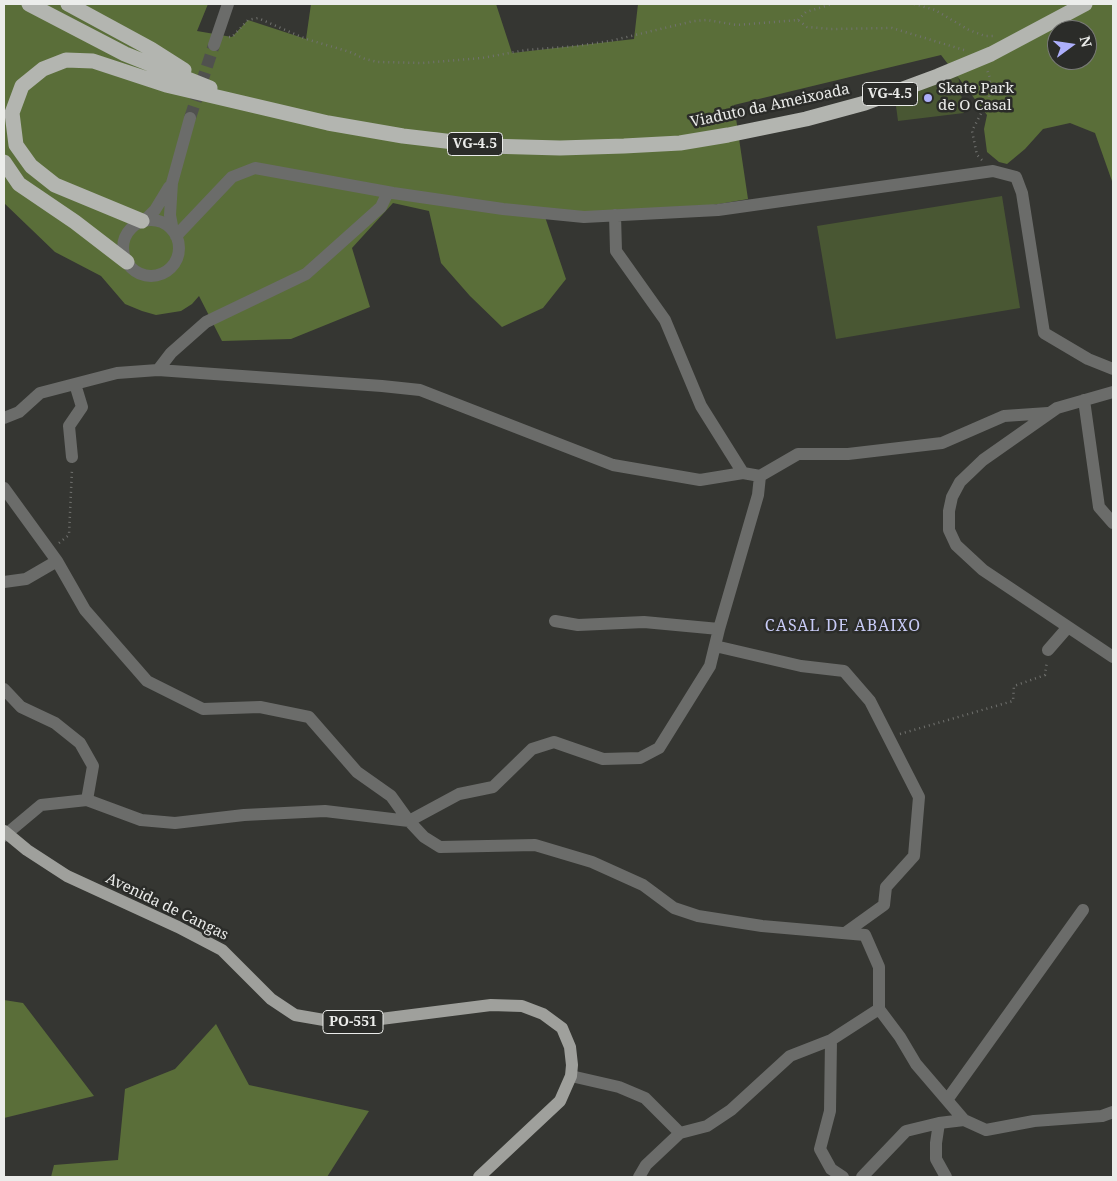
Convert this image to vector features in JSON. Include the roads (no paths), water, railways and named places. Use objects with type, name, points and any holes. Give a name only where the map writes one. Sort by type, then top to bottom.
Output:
[{"type":"highway","name":"VG-4.5","points":[[29,4],[125,54],[215,90],[272,110]]},
{"type":"highway","points":[[68,4],[151,49],[215,90]]},
{"type":"highway","name":"Viaduto da Ameixoada","points":[[272,110],[384,133],[488,146],[560,148],[680,142],[806,119],[865,103],[991,54],[1084,4]]},
{"type":"highway","points":[[143,221],[55,185],[31,166],[16,145],[12,113],[22,86],[43,69],[66,60],[93,61],[166,85],[272,110]]},
{"type":"highway","points":[[4,162],[19,184],[75,222],[127,262]]},
{"type":"main road","name":"Avenida de Cangas","points":[[4,833],[67,876],[178,927],[222,950],[271,999],[295,1015],[324,1020],[357,1022],[491,1005],[522,1006],[543,1014],[562,1028],[570,1046],[571,1076],[560,1101],[479,1177]]},
{"type":"street","points":[[216,40],[228,4]]},
{"type":"street","points":[[172,182],[155,210],[130,230],[125,237],[123,246],[127,262],[141,274],[150,276],[168,270],[178,255],[179,245],[170,215],[172,182],[190,118]]},
{"type":"street","points":[[175,234],[232,177],[255,168],[388,192],[512,210],[584,217],[718,210],[993,171],[1016,177],[1022,193],[1044,333],[1088,359],[1113,369]]},
{"type":"street","points":[[158,370],[171,353],[206,322],[306,274],[381,207],[388,192]]},
{"type":"street","points":[[615,215],[616,251],[665,320],[701,406],[743,473]]},
{"type":"street","points":[[143,221],[160,222],[175,234]]},
{"type":"street","points":[[4,418],[19,412],[40,393],[117,373],[158,370],[382,386],[420,390],[612,465],[700,480],[743,473],[760,476],[798,454],[848,454],[942,442],[1004,416],[1048,413]]},
{"type":"street","points":[[72,457],[69,426],[82,407],[75,384]]},
{"type":"street","points":[[1113,392],[1058,408],[1048,413],[967,474],[952,496],[949,530],[956,545],[982,570],[1113,657]]},
{"type":"street","points":[[1084,400],[1099,507],[1113,523]]},
{"type":"street","points":[[4,833],[41,805],[87,800],[142,820],[175,823],[244,815],[325,810],[409,821],[458,794],[493,787],[532,749],[554,742],[603,760],[640,758],[659,748],[710,666],[758,496],[760,476]]},
{"type":"street","points":[[4,488],[57,561],[85,610],[147,681],[203,709],[260,707],[309,717],[357,772],[392,796],[409,821],[424,837],[440,847],[535,845],[592,862],[643,885],[674,908],[698,916],[762,926],[864,935],[879,967],[879,1009],[900,1037],[916,1064],[964,1120],[986,1130],[1034,1121],[1102,1116],[1113,1112]]},
{"type":"street","points":[[4,582],[26,579],[57,561]]},
{"type":"street","points":[[555,621],[578,626],[644,622],[719,629]]},
{"type":"street","points":[[1048,650],[1068,627]]},
{"type":"street","points":[[715,646],[801,666],[844,671],[870,701],[919,797],[914,856],[886,887],[884,905],[844,933]]},
{"type":"street","points":[[4,689],[22,707],[55,723],[80,743],[93,766],[87,800]]},
{"type":"street","points":[[947,1100],[1082,910]]},
{"type":"street","points":[[639,1177],[646,1165],[680,1133],[706,1126],[731,1110],[790,1056],[831,1040],[879,1009]]},
{"type":"street","points":[[831,1040],[830,1111],[820,1149],[831,1169],[843,1177]]},
{"type":"street","points":[[571,1076],[619,1088],[645,1098],[680,1133]]},
{"type":"street","points":[[862,1177],[906,1131],[939,1123],[964,1120]]},
{"type":"street","points":[[939,1123],[936,1159],[946,1177]]},
{"type":"tunnel","points":[[190,118],[214,45]]},
{"type":"place","name":"Skate Park de O Casal","points":[[928,98]]},
{"type":"district","name":"CASAL DE ABAIXO","points":[[843,626]]}]
